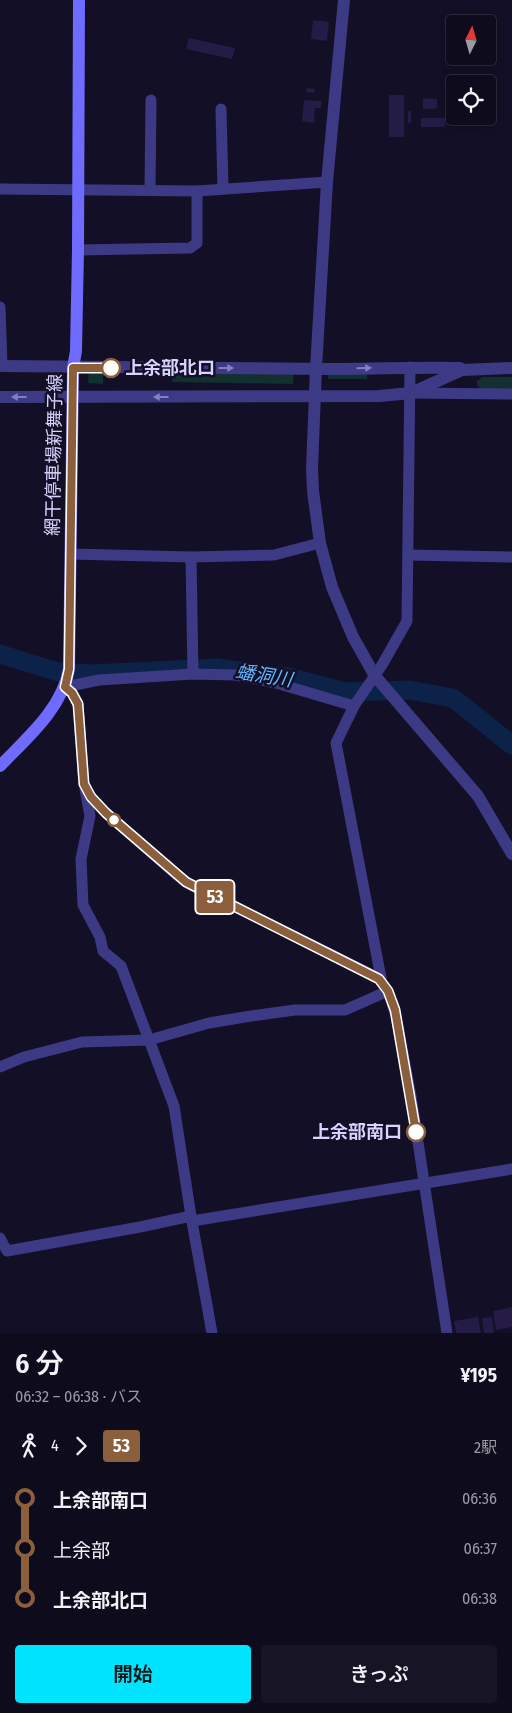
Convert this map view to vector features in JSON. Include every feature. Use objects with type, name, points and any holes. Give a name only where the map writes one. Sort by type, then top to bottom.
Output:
[{"type":"main road","name":"網干停車場新舞子線","points":[[0,766],[53,708],[62,694],[67,679],[73,368],[76,350],[78,250],[79,0]]},
{"type":"street","points":[[344,0],[327,182],[316,368],[312,469],[315,517],[332,587],[344,618],[362,654],[378,670],[478,796],[512,854]]},
{"type":"street","points":[[150,189],[151,100]]},
{"type":"street","points":[[221,109],[223,189]]},
{"type":"street","points":[[0,190],[197,190],[327,182]]},
{"type":"street","points":[[78,250],[190,248],[197,243],[197,190]]},
{"type":"street","points":[[0,307],[1,366],[73,368],[410,366],[491,369]]},
{"type":"street","points":[[410,366],[407,621],[354,706],[336,743],[385,987],[396,1016],[447,1333]]},
{"type":"street","points":[[411,393],[462,370],[512,368]]},
{"type":"street","points":[[0,397],[315,397],[411,393],[512,394]]},
{"type":"street","points":[[70,554],[191,557],[274,555],[320,542]]},
{"type":"street","points":[[409,555],[512,557]]},
{"type":"street","points":[[191,557],[193,674]]},
{"type":"street","points":[[212,1333],[191,1219],[174,1106],[120,966],[103,951],[100,937],[83,905],[81,859],[90,816],[84,784],[78,704],[67,679],[99,680],[193,674],[235,675],[276,683],[354,706]]},
{"type":"street","points":[[84,784],[91,797],[106,813],[186,882],[368,973],[385,987]]},
{"type":"street","points":[[0,1067],[24,1057],[82,1042],[149,1040],[208,1024],[295,1010],[346,1010],[385,987]]},
{"type":"street","points":[[0,1238],[7,1251],[140,1227],[512,1169]]},
{"type":"green space","points":[[173,366],[294,368],[293,384],[172,382]]},
{"type":"green space","points":[[89,368],[103,369],[103,384],[88,383]]},
{"type":"green space","points":[[328,371],[367,371],[367,379],[328,379]]},
{"type":"green space","points":[[482,377],[512,377],[512,390],[480,389],[477,381]]},
{"type":"building","points":[[313,20],[329,22],[327,41],[311,39]]},
{"type":"building","points":[[189,38],[235,48],[232,59],[186,49]]},
{"type":"building","points":[[307,88],[315,89],[314,93],[306,92]]},
{"type":"building","points":[[389,95],[404,95],[404,137],[389,137]]},
{"type":"building","points":[[423,98],[437,99],[437,108],[423,109]]},
{"type":"building","points":[[304,100],[322,101],[321,108],[315,108],[314,123],[302,121]]},
{"type":"building","points":[[408,111],[411,111],[411,123],[408,123]]},
{"type":"building","points":[[421,118],[445,118],[445,127],[421,127]]},
{"type":"building","points":[[512,1307],[512,1327],[496,1330],[493,1311]]},
{"type":"building","points":[[478,1317],[481,1333],[456,1333],[454,1321]]},
{"type":"building","points":[[492,1317],[494,1333],[484,1333],[482,1318]]},
{"type":"waterway","name":"蟠洞川","points":[[0,654],[58,672],[90,674],[216,668],[288,677],[345,692],[409,690],[453,698],[512,745]]},
{"type":"bus line","name":"53","points":[[111,368],[73,368],[69,669],[65,687],[76,698],[79,709],[84,784],[91,797],[106,813],[186,882],[379,979],[388,991],[395,1010],[416,1132]]},
{"type":"place","name":"上余部北口","points":[[111,368]]},
{"type":"place","name":"上余部南口","points":[[416,1132]]}]
